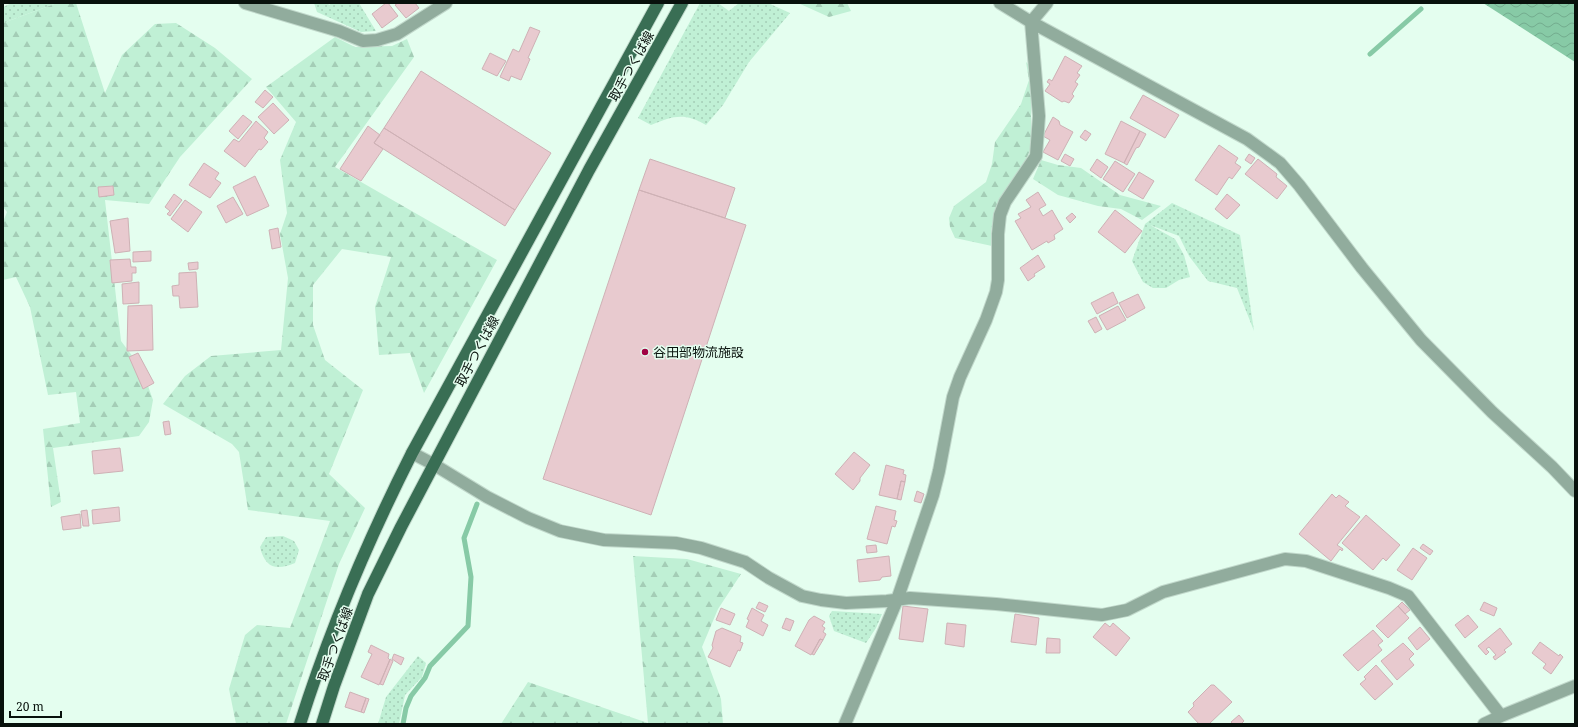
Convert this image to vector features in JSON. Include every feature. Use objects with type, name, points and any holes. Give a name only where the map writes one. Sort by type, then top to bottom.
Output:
[{"type":"main road","name":"取手つくば線","points":[[300,724],[314,681],[349,587],[379,518],[412,453],[658,3]]},
{"type":"main road","name":"取手つくば線","points":[[322,724],[334,686],[368,594],[433,464],[589,170],[682,3]]},
{"type":"street","points":[[245,3],[338,31],[363,41],[377,40],[397,34],[446,3]]},
{"type":"street","points":[[1000,3],[1031,22],[1247,138],[1280,163],[1299,185],[1362,268],[1421,340],[1492,412],[1552,467],[1575,491]]},
{"type":"street","points":[[845,724],[897,600],[933,495],[953,397],[986,320],[996,292],[998,280],[998,234],[1000,215],[1005,202],[1036,156],[1039,116],[1031,22],[1047,3]]},
{"type":"street","points":[[412,453],[487,497],[528,518],[560,531],[604,540],[676,542],[701,548],[745,562],[769,578],[802,596],[810,598],[846,602],[910,598],[1102,615],[1127,610],[1163,592],[1286,559],[1306,561],[1389,588],[1408,596],[1501,716]]},
{"type":"street","points":[[1484,724],[1575,686]]},
{"type":"green space","points":[[12,3],[57,3],[3,23],[3,7]]},
{"type":"green space","points":[[57,3],[76,3],[105,93],[122,55],[155,24],[176,23],[215,48],[252,79],[180,157],[149,204],[105,200],[121,341],[142,369],[153,400],[149,422],[139,436],[53,448],[61,502],[51,507],[43,429],[80,423],[76,392],[48,395],[30,307],[16,277],[3,280],[3,222],[7,212],[3,207],[3,23]]},
{"type":"green space","points":[[314,3],[328,3],[329,5],[332,3],[359,3],[376,31],[361,32],[317,12]]},
{"type":"green space","points":[[700,3],[718,3],[729,11],[739,3],[768,3],[790,13],[749,62],[723,105],[706,125],[691,118],[678,117],[666,119],[651,125],[638,118]]},
{"type":"green space","points":[[798,3],[847,3],[851,11],[829,17]]},
{"type":"green space","points":[[335,37],[355,47],[392,46],[407,39],[414,57],[335,167],[497,260],[424,393],[410,353],[379,355],[375,307],[391,257],[342,249],[313,285],[313,325],[325,360],[363,390],[329,474],[365,508],[339,564],[286,724],[236,724],[229,689],[245,635],[257,625],[290,628],[330,521],[248,510],[239,452],[232,444],[163,404],[185,376],[211,356],[281,350],[288,278],[280,234],[287,213],[280,160],[296,122],[266,87]]},
{"type":"green space","points":[[1026,62],[1031,67],[1031,148],[1025,162],[998,202],[991,231],[992,246],[955,238],[950,227],[949,218],[954,206],[986,182],[992,164],[995,142],[1021,104],[1029,80]]},
{"type":"green space","points":[[1041,160],[1058,165],[1081,168],[1120,195],[1161,206],[1142,220],[1121,209],[1098,206],[1058,195],[1033,179]]},
{"type":"green space","points":[[1172,203],[1240,235],[1254,331],[1237,288],[1208,281],[1189,256],[1179,236],[1150,225],[1175,239],[1184,255],[1190,277],[1179,280],[1166,288],[1153,288],[1143,282],[1132,261],[1145,224]]},
{"type":"green space","points":[[283,536],[294,541],[299,550],[295,563],[282,567],[272,566],[265,559],[260,547],[266,537]]},
{"type":"green space","points":[[633,556],[687,559],[741,574],[718,609],[702,647],[721,699],[723,724],[501,724],[528,682],[648,723]]},
{"type":"green space","points":[[832,611],[882,614],[876,628],[866,643],[834,631],[829,616]]},
{"type":"green space","points":[[418,656],[426,663],[422,677],[405,695],[399,724],[378,724],[386,697]]},
{"type":"water","points":[[1483,3],[1575,3],[1575,62]]},
{"type":"building","points":[[388,3],[398,16],[382,28],[372,14]]},
{"type":"building","points":[[398,3],[415,3],[419,8],[406,18],[395,5]]},
{"type":"building","points":[[530,27],[540,31],[528,58],[530,59],[521,80],[511,76],[509,81],[500,77],[513,49],[519,52]]},
{"type":"building","points":[[490,53],[506,61],[497,76],[482,69]]},
{"type":"building","points":[[1065,56],[1082,66],[1077,73],[1080,75],[1075,82],[1078,84],[1072,94],[1074,96],[1069,103],[1064,101],[1062,102],[1045,91],[1050,84],[1047,82],[1049,79],[1052,81]]},
{"type":"building","points":[[421,71],[551,153],[515,210],[384,128]]},
{"type":"building","points":[[265,90],[273,97],[263,108],[255,102]]},
{"type":"building","points":[[1143,95],[1179,115],[1165,138],[1130,118]]},
{"type":"building","points":[[273,103],[289,120],[274,134],[258,117]]},
{"type":"building","points":[[243,115],[252,122],[238,139],[229,131]]},
{"type":"building","points":[[1053,117],[1059,121],[1060,125],[1073,132],[1058,160],[1043,152],[1050,140],[1043,136]]},
{"type":"building","points":[[256,121],[268,132],[264,138],[268,142],[261,150],[259,149],[245,167],[224,151],[234,139],[239,142]]},
{"type":"building","points":[[1121,121],[1140,131],[1124,163],[1105,154]]},
{"type":"building","points":[[368,126],[380,135],[374,143],[383,149],[361,181],[340,169]]},
{"type":"building","points":[[384,128],[515,210],[505,226],[374,143]]},
{"type":"building","points":[[1085,130],[1091,134],[1086,141],[1080,137]]},
{"type":"building","points":[[1140,131],[1146,134],[1139,147],[1136,148],[1127,165],[1124,163]]},
{"type":"building","points":[[1219,145],[1238,158],[1235,163],[1241,167],[1232,179],[1229,177],[1217,195],[1195,180]]},
{"type":"building","points":[[1065,154],[1074,159],[1070,166],[1061,161]]},
{"type":"building","points":[[1249,154],[1255,158],[1251,164],[1245,160]]},
{"type":"building","points":[[650,159],[735,188],[725,218],[639,190]]},
{"type":"building","points":[[1097,159],[1108,167],[1101,178],[1090,170]]},
{"type":"building","points":[[1258,159],[1277,174],[1276,177],[1287,186],[1277,199],[1245,174]]},
{"type":"building","points":[[1115,161],[1135,174],[1123,192],[1103,179]]},
{"type":"building","points":[[204,163],[219,173],[215,179],[221,183],[210,198],[189,185]]},
{"type":"building","points":[[1139,172],[1154,181],[1143,199],[1128,190]]},
{"type":"building","points":[[255,176],[269,206],[247,216],[233,187]]},
{"type":"building","points":[[113,186],[114,195],[99,197],[98,187]]},
{"type":"building","name":"谷田部物流施設","points":[[639,190],[746,225],[651,515],[543,479]]},
{"type":"building","points":[[1038,192],[1046,205],[1039,209],[1043,216],[1052,210],[1063,229],[1054,235],[1055,239],[1048,243],[1047,241],[1032,250],[1015,221],[1021,218],[1018,214],[1031,207],[1026,200]]},
{"type":"building","points":[[174,194],[182,200],[170,216],[167,214],[170,211],[165,207]]},
{"type":"building","points":[[1227,194],[1240,205],[1227,219],[1215,209]]},
{"type":"building","points":[[233,197],[243,214],[226,223],[217,206]]},
{"type":"building","points":[[185,200],[202,212],[188,232],[171,219]]},
{"type":"building","points":[[1115,210],[1142,231],[1125,253],[1098,232]]},
{"type":"building","points":[[1072,213],[1076,217],[1070,223],[1066,218]]},
{"type":"building","points":[[128,218],[130,251],[115,253],[110,221]]},
{"type":"building","points":[[278,228],[281,247],[272,249],[269,230]]},
{"type":"building","points":[[151,251],[151,261],[133,262],[133,252]]},
{"type":"building","points":[[1038,255],[1045,267],[1034,274],[1035,276],[1028,281],[1020,268]]},
{"type":"building","points":[[130,259],[131,267],[136,267],[136,273],[132,273],[132,281],[112,283],[110,260]]},
{"type":"building","points":[[198,262],[198,269],[189,270],[188,263]]},
{"type":"building","points":[[196,272],[198,307],[180,308],[179,296],[173,296],[172,286],[179,285],[179,273]]},
{"type":"building","points":[[139,282],[139,303],[123,304],[122,284]]},
{"type":"building","points":[[1113,292],[1118,303],[1097,314],[1091,303]]},
{"type":"building","points":[[1138,294],[1145,308],[1127,318],[1119,303]]},
{"type":"building","points":[[152,305],[153,350],[127,351],[128,306]]},
{"type":"building","points":[[1118,306],[1126,320],[1107,330],[1099,316]]},
{"type":"building","points":[[1096,317],[1102,329],[1095,333],[1088,321]]},
{"type":"building","points":[[138,353],[154,383],[143,389],[129,357]]},
{"type":"building","points":[[169,421],[171,434],[165,435],[163,422]]},
{"type":"building","points":[[120,448],[123,471],[94,474],[92,451]]},
{"type":"building","points":[[854,452],[870,465],[853,490],[835,474]]},
{"type":"building","points":[[886,465],[904,470],[903,474],[906,475],[905,482],[901,481],[897,499],[879,495]]},
{"type":"building","points":[[901,481],[905,482],[901,500],[897,499]]},
{"type":"building","points":[[917,491],[924,494],[921,503],[914,501]]},
{"type":"building","points":[[1332,494],[1336,498],[1339,495],[1349,502],[1345,506],[1360,517],[1337,545],[1343,549],[1342,551],[1340,549],[1331,561],[1299,534]]},
{"type":"building","points":[[876,506],[896,511],[894,520],[897,521],[895,527],[892,526],[887,544],[867,539]]},
{"type":"building","points":[[119,507],[120,521],[93,524],[92,510]]},
{"type":"building","points":[[87,510],[89,526],[83,526],[81,511]]},
{"type":"building","points":[[80,514],[81,528],[63,530],[61,517]]},
{"type":"building","points":[[1366,515],[1400,545],[1386,561],[1383,558],[1373,570],[1342,543]]},
{"type":"building","points":[[1423,544],[1433,551],[1430,555],[1420,548]]},
{"type":"building","points":[[876,545],[877,552],[867,553],[866,546]]},
{"type":"building","points":[[1413,548],[1427,558],[1412,580],[1397,570]]},
{"type":"building","points":[[889,556],[891,576],[882,577],[880,580],[859,582],[857,560]]},
{"type":"building","points":[[759,602],[768,606],[765,612],[756,608]]},
{"type":"building","points":[[1402,602],[1410,610],[1405,614],[1398,606]]},
{"type":"building","points":[[1484,602],[1497,608],[1494,616],[1480,610]]},
{"type":"building","points":[[903,606],[928,609],[923,642],[899,639]]},
{"type":"building","points":[[1398,606],[1409,618],[1388,638],[1376,626]]},
{"type":"building","points":[[721,608],[735,614],[730,625],[716,620]]},
{"type":"building","points":[[752,608],[764,615],[761,621],[768,625],[763,636],[746,627],[749,620],[747,619]]},
{"type":"building","points":[[1015,614],[1039,618],[1036,645],[1011,642]]},
{"type":"building","points":[[1468,615],[1478,627],[1465,638],[1455,625]]},
{"type":"building","points":[[814,616],[825,622],[822,626],[825,628],[823,632],[826,634],[823,640],[820,639],[811,655],[795,646],[809,620]]},
{"type":"building","points":[[786,618],[794,621],[790,631],[782,628]]},
{"type":"building","points":[[947,623],[966,625],[964,647],[945,644]]},
{"type":"building","points":[[1105,623],[1110,627],[1113,623],[1130,638],[1116,656],[1093,637]]},
{"type":"building","points":[[1420,627],[1430,639],[1417,650],[1408,638]]},
{"type":"building","points":[[722,628],[741,636],[740,642],[743,643],[730,667],[708,657],[713,648],[712,645],[716,631]]},
{"type":"building","points":[[1500,628],[1512,644],[1504,650],[1506,652],[1495,660],[1493,657],[1496,655],[1489,647],[1486,649],[1489,652],[1486,655],[1478,646]]},
{"type":"building","points":[[1373,630],[1383,641],[1378,645],[1382,650],[1358,671],[1343,655]]},
{"type":"building","points":[[1047,638],[1060,639],[1060,653],[1046,653]]},
{"type":"building","points":[[820,639],[823,640],[814,655],[812,654]]},
{"type":"building","points":[[1540,642],[1559,656],[1560,654],[1563,657],[1551,674],[1543,668],[1546,664],[1532,653]]},
{"type":"building","points":[[1403,643],[1414,654],[1409,659],[1414,665],[1397,680],[1381,661]]},
{"type":"building","points":[[371,645],[389,654],[388,658],[390,660],[379,685],[361,677],[372,654],[368,652]]},
{"type":"building","points":[[394,654],[404,658],[401,665],[392,659]]},
{"type":"building","points":[[390,659],[393,661],[383,685],[380,684]]},
{"type":"building","points":[[1376,665],[1393,684],[1375,700],[1360,684],[1366,679],[1364,677]]},
{"type":"building","points":[[1211,685],[1214,685],[1232,702],[1209,724],[1199,724],[1188,712],[1194,706],[1193,703]]},
{"type":"building","points":[[350,692],[366,698],[361,712],[345,707]]},
{"type":"building","points":[[366,698],[369,699],[364,713],[361,712]]},
{"type":"building","points":[[1239,715],[1244,721],[1241,724],[1233,724],[1231,722]]},
{"type":"waterway","points":[[1370,54],[1421,9]]},
{"type":"waterway","points":[[403,724],[406,708],[411,696],[425,678],[430,666],[468,626],[471,577],[464,538],[477,504]]},
{"type":"place","name":"谷田部物流施設","points":[[645,352]]}]
